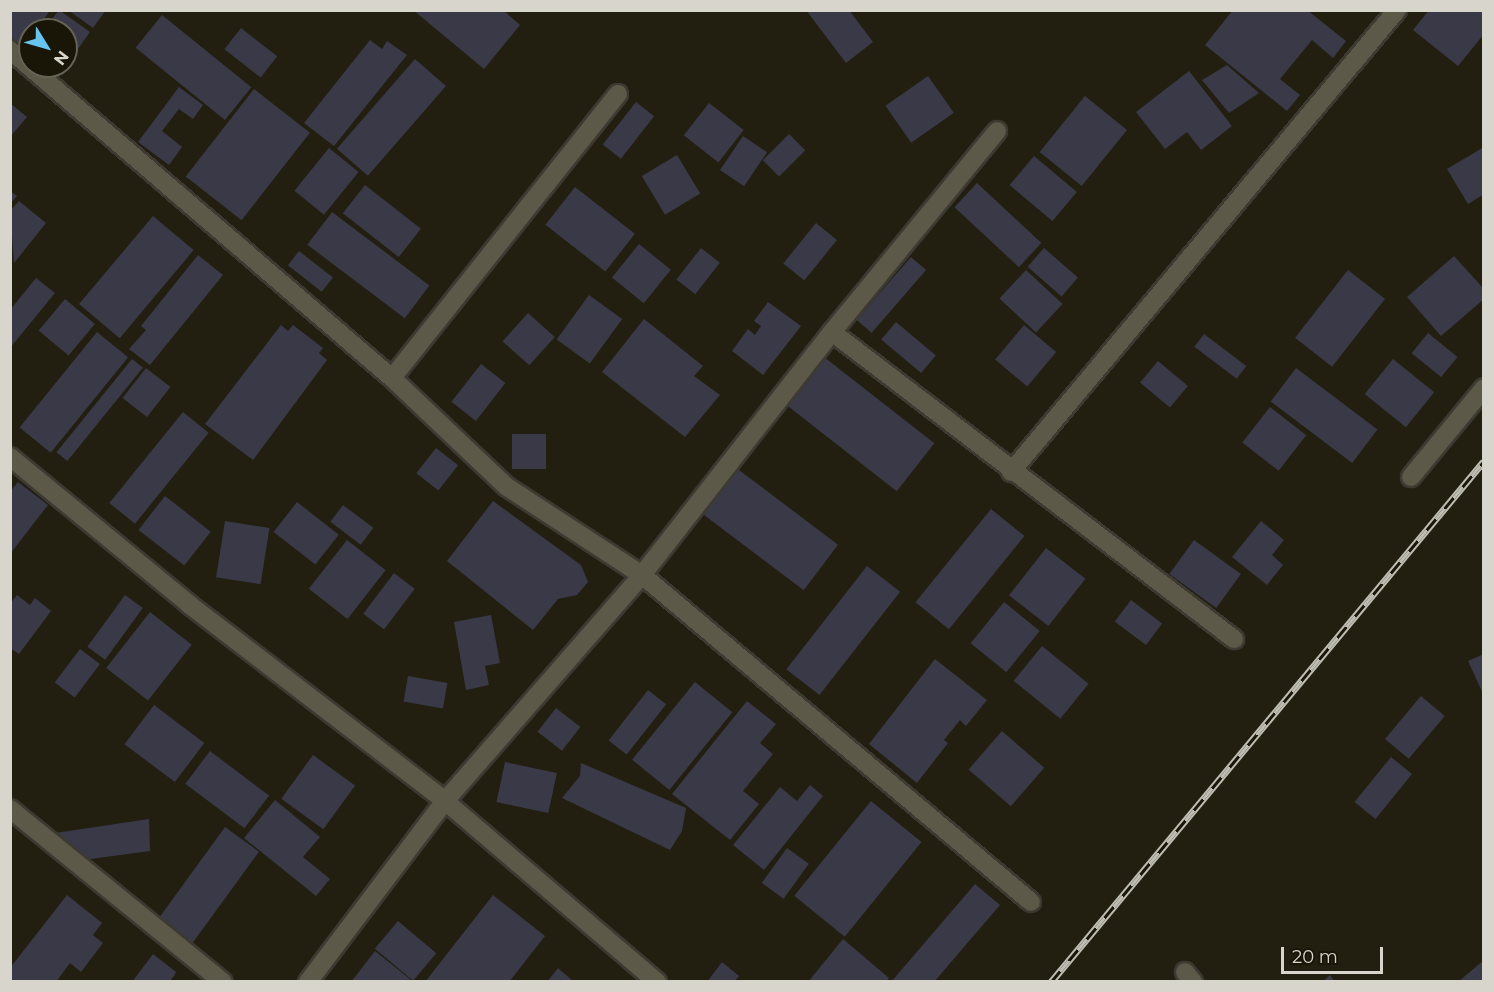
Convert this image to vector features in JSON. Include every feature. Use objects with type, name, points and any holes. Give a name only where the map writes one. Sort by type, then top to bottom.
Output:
[{"type":"street","points":[[1011,472],[1397,10]]},
{"type":"street","points":[[10,50],[392,378],[507,487],[642,575],[1031,902]]},
{"type":"street","points":[[392,378],[618,94]]},
{"type":"street","points":[[308,981],[445,801],[642,575],[832,332],[997,130]]},
{"type":"street","points":[[832,332],[1011,472],[1234,639]]},
{"type":"street","points":[[1411,477],[1484,388]]},
{"type":"street","points":[[10,457],[190,605],[445,801],[657,981]]},
{"type":"street","points":[[10,809],[223,981]]},
{"type":"building","points":[[10,10],[50,10],[45,18],[18,18],[18,42],[10,37]]},
{"type":"building","points":[[59,10],[70,18],[53,18]]},
{"type":"building","points":[[68,10],[106,10],[93,28]]},
{"type":"building","points":[[413,10],[503,10],[520,25],[484,69]]},
{"type":"building","points":[[806,10],[849,10],[873,42],[846,63]]},
{"type":"building","points":[[1233,10],[1307,10],[1346,41],[1333,58],[1312,40],[1280,79],[1300,95],[1287,111],[1205,45]]},
{"type":"building","points":[[1429,10],[1484,10],[1484,34],[1458,66],[1413,30]]},
{"type":"building","points":[[162,15],[251,87],[225,120],[136,48]]},
{"type":"building","points":[[78,23],[90,32],[78,49]]},
{"type":"building","points":[[241,28],[277,56],[261,78],[224,49]]},
{"type":"building","points":[[370,40],[382,49],[387,41],[407,55],[334,146],[304,123]]},
{"type":"building","points":[[415,59],[446,86],[368,176],[337,149]]},
{"type":"building","points":[[1227,65],[1259,93],[1229,113],[1202,80]]},
{"type":"building","points":[[1189,71],[1232,126],[1201,150],[1187,132],[1165,149],[1136,112]]},
{"type":"building","points":[[928,76],[954,113],[911,143],[885,106]]},
{"type":"building","points":[[179,87],[203,105],[193,119],[179,109],[162,131],[182,147],[169,165],[138,142]]},
{"type":"building","points":[[254,89],[310,133],[242,220],[186,176]]},
{"type":"building","points":[[1085,96],[1127,130],[1082,186],[1040,152]]},
{"type":"building","points":[[636,102],[654,116],[621,159],[603,145]]},
{"type":"building","points":[[10,103],[27,117],[10,137]]},
{"type":"building","points":[[709,103],[744,130],[718,162],[684,135]]},
{"type":"building","points":[[789,134],[805,150],[779,176],[763,160]]},
{"type":"building","points":[[743,136],[767,152],[744,186],[720,170]]},
{"type":"building","points":[[1484,147],[1484,194],[1468,204],[1447,169]]},
{"type":"building","points":[[329,148],[359,172],[324,215],[294,191]]},
{"type":"building","points":[[677,155],[700,194],[665,215],[642,176]]},
{"type":"building","points":[[1034,156],[1077,192],[1052,221],[1010,185]]},
{"type":"building","points":[[977,183],[1041,243],[1019,267],[954,207]]},
{"type":"building","points":[[365,185],[421,229],[399,257],[343,213]]},
{"type":"building","points":[[575,187],[635,234],[605,272],[545,225]]},
{"type":"building","points":[[10,191],[17,196],[10,204]]},
{"type":"building","points":[[19,201],[46,223],[14,263],[10,211]]},
{"type":"building","points":[[332,212],[429,285],[405,318],[307,245]]},
{"type":"building","points":[[153,216],[194,250],[120,338],[79,304]]},
{"type":"building","points":[[816,223],[837,240],[804,280],[783,263]]},
{"type":"building","points":[[639,244],[671,270],[644,303],[612,277]]},
{"type":"building","points":[[701,248],[720,263],[695,294],[676,280]]},
{"type":"building","points":[[1044,248],[1078,278],[1062,296],[1028,267]]},
{"type":"building","points":[[299,251],[333,277],[322,292],[288,265]]},
{"type":"building","points":[[198,255],[223,275],[150,365],[129,349],[146,330],[141,326]]},
{"type":"building","points":[[1454,256],[1484,289],[1484,299],[1441,336],[1407,297]]},
{"type":"building","points":[[911,257],[926,270],[872,333],[857,320]]},
{"type":"building","points":[[1026,270],[1063,304],[1036,333],[999,299]]},
{"type":"building","points":[[1348,270],[1385,299],[1332,367],[1295,338]]},
{"type":"building","points":[[36,278],[55,293],[10,348],[10,310]]},
{"type":"building","points":[[589,295],[622,319],[590,364],[557,339]]},
{"type":"building","points":[[65,299],[95,324],[69,355],[39,330]]},
{"type":"building","points":[[768,302],[801,326],[763,375],[732,351],[748,329],[755,335],[761,326],[754,321]]},
{"type":"building","points":[[528,313],[555,337],[529,365],[503,341]]},
{"type":"building","points":[[644,319],[703,366],[694,376],[720,395],[685,437],[602,372]]},
{"type":"building","points":[[896,322],[936,355],[921,373],[881,340]]},
{"type":"building","points":[[281,325],[288,331],[293,325],[323,348],[319,353],[327,360],[253,460],[205,424]]},
{"type":"building","points":[[1024,325],[1056,352],[1027,386],[995,359]]},
{"type":"building","points":[[97,332],[128,357],[51,453],[20,428]]},
{"type":"building","points":[[1428,333],[1458,357],[1441,377],[1412,353]]},
{"type":"building","points":[[1204,334],[1246,366],[1237,379],[1194,347]]},
{"type":"building","points":[[824,357],[934,443],[897,491],[786,405]]},
{"type":"building","points":[[132,359],[143,368],[67,461],[56,452]]},
{"type":"building","points":[[1393,359],[1434,392],[1406,427],[1365,394]]},
{"type":"building","points":[[1158,361],[1188,386],[1170,408],[1140,382]]},
{"type":"building","points":[[481,364],[505,383],[476,421],[451,402]]},
{"type":"building","points":[[146,368],[170,387],[147,417],[123,398]]},
{"type":"building","points":[[1296,368],[1377,429],[1352,463],[1271,402]]},
{"type":"building","points":[[1270,407],[1306,435],[1279,471],[1242,442]]},
{"type":"building","points":[[183,412],[209,433],[135,524],[109,503]]},
{"type":"building","points":[[512,434],[546,434],[546,469],[512,469]]},
{"type":"building","points":[[436,448],[458,465],[438,490],[416,473]]},
{"type":"building","points":[[735,467],[838,545],[804,590],[701,513]]},
{"type":"building","points":[[18,482],[48,505],[10,554],[10,492]]},
{"type":"building","points":[[165,496],[211,532],[184,566],[139,530]]},
{"type":"building","points":[[493,501],[581,565],[588,582],[577,595],[558,599],[533,630],[447,561]]},
{"type":"building","points":[[297,502],[339,535],[315,565],[274,532]]},
{"type":"building","points":[[343,505],[373,528],[361,545],[330,522]]},
{"type":"building","points":[[991,509],[1024,536],[949,629],[915,602]]},
{"type":"building","points":[[225,521],[269,528],[261,584],[216,577]]},
{"type":"building","points":[[1261,521],[1284,540],[1272,555],[1283,565],[1267,585],[1232,557]]},
{"type":"building","points":[[347,540],[386,570],[347,619],[309,589]]},
{"type":"building","points":[[1194,540],[1241,574],[1216,608],[1169,574]]},
{"type":"building","points":[[1046,548],[1085,579],[1048,626],[1009,595]]},
{"type":"building","points":[[867,566],[900,592],[819,695],[786,669]]},
{"type":"building","points":[[394,573],[415,589],[384,629],[363,614]]},
{"type":"building","points":[[17,595],[30,605],[35,598],[51,611],[19,654],[10,648],[10,604]]},
{"type":"building","points":[[125,595],[143,608],[105,660],[87,647]]},
{"type":"building","points":[[1131,600],[1162,623],[1146,645],[1115,622]]},
{"type":"building","points":[[1004,602],[1040,631],[1006,672],[971,643]]},
{"type":"building","points":[[150,612],[192,645],[148,701],[106,668]]},
{"type":"building","points":[[491,615],[500,663],[485,666],[489,685],[466,690],[454,622]]},
{"type":"building","points":[[1042,646],[1089,684],[1060,719],[1014,681]]},
{"type":"building","points":[[80,649],[100,664],[75,698],[55,683]]},
{"type":"building","points":[[1484,654],[1484,696],[1468,661]]},
{"type":"building","points":[[935,659],[987,700],[966,726],[960,720],[944,740],[948,743],[917,783],[869,744]]},
{"type":"building","points":[[408,676],[447,683],[443,709],[403,702]]},
{"type":"building","points":[[695,682],[732,712],[669,790],[632,760]]},
{"type":"building","points":[[648,690],[666,704],[627,755],[609,740]]},
{"type":"building","points":[[1421,696],[1445,716],[1409,759],[1385,739]]},
{"type":"building","points":[[747,701],[776,724],[760,743],[773,754],[743,791],[759,804],[730,840],[672,794]]},
{"type":"building","points":[[154,705],[204,743],[175,782],[125,744]]},
{"type":"building","points":[[556,708],[580,727],[562,751],[538,732]]},
{"type":"building","points":[[1002,731],[1044,768],[1011,806],[969,769]]},
{"type":"building","points":[[210,751],[269,796],[244,828],[185,784]]},
{"type":"building","points":[[313,755],[355,786],[323,829],[281,799]]},
{"type":"building","points":[[1391,757],[1412,774],[1375,819],[1354,802]]},
{"type":"building","points":[[505,762],[557,773],[548,813],[496,802]]},
{"type":"building","points":[[581,763],[686,808],[682,831],[670,850],[562,798],[580,776]]},
{"type":"building","points":[[810,785],[823,796],[764,870],[733,845],[780,787],[797,801]]},
{"type":"building","points":[[275,800],[320,837],[303,857],[330,879],[316,896],[244,838]]},
{"type":"building","points":[[871,801],[922,842],[845,937],[794,896]]},
{"type":"building","points":[[149,819],[150,851],[83,860],[55,833]]},
{"type":"building","points":[[225,827],[259,852],[193,943],[159,918]]},
{"type":"building","points":[[787,848],[809,864],[784,899],[762,883]]},
{"type":"building","points":[[975,884],[1000,905],[934,982],[891,982]]},
{"type":"building","points":[[67,895],[102,923],[93,935],[103,943],[81,972],[70,963],[56,982],[10,982],[10,968]]},
{"type":"building","points":[[493,895],[545,936],[509,982],[425,982]]},
{"type":"building","points":[[398,921],[436,953],[413,981],[375,949]]},
{"type":"building","points":[[843,939],[889,978],[886,982],[808,982]]},
{"type":"building","points":[[375,951],[410,979],[409,982],[351,982]]},
{"type":"building","points":[[153,954],[176,972],[174,976],[169,982],[132,982]]},
{"type":"building","points":[[1484,960],[1484,982],[1458,982]]},
{"type":"building","points":[[722,962],[739,976],[734,982],[707,982]]},
{"type":"building","points":[[558,968],[574,982],[547,982]]},
{"type":"building","points":[[1330,975],[1335,982],[1322,982]]},
{"type":"railway","points":[[1051,982],[1484,461]]}]
